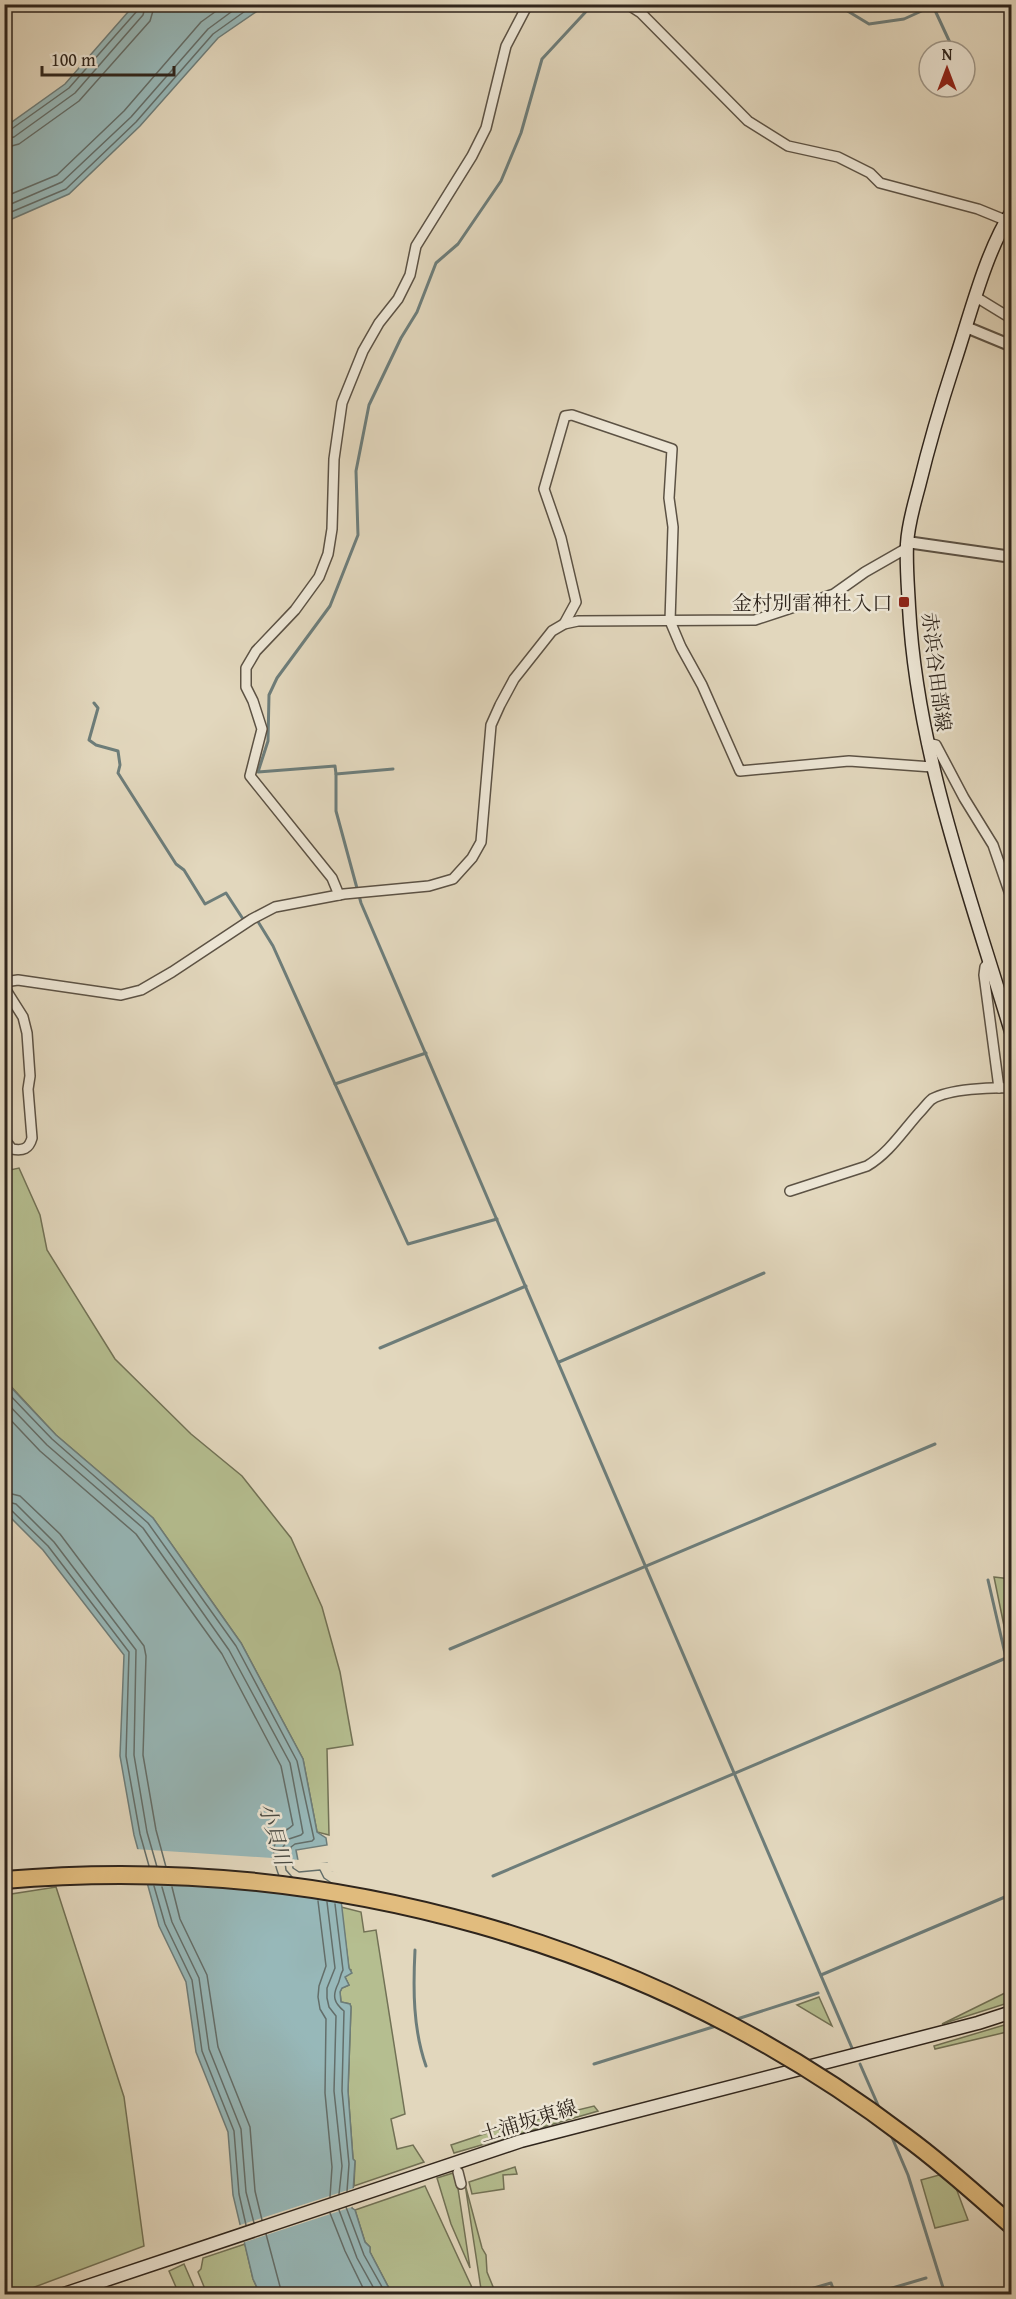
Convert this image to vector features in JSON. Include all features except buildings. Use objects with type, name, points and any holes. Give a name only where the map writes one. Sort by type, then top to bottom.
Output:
[{"type":"highway","points":[[4,1880],[92,1874],[160,1874],[230,1878],[288,1885],[359,1895],[426,1910],[557,1949],[676,1998],[737,2028],[795,2062],[906,2136],[1011,2226]]},
{"type":"main road","name":"赤浜谷田部線","points":[[1008,216],[976,297],[926,456],[907,545],[911,639],[916,685],[932,767],[1011,1035]]},
{"type":"main road","name":"土浦坂東線","points":[[64,2295],[558,2130],[978,2024],[1011,2012]]},
{"type":"street","points":[[339,895],[332,878],[250,776],[262,729],[246,687],[246,668],[256,651],[295,610],[319,578],[328,554],[332,530],[334,459],[342,403],[363,351],[379,323],[398,299],[410,275],[416,246],[472,156],[486,128],[506,46],[528,4]]},
{"type":"street","points":[[627,4],[641,13],[748,121],[788,146],[838,158],[870,173],[880,183],[1008,216]]},
{"type":"street","points":[[976,297],[1011,319]]},
{"type":"street","points":[[966,327],[1011,346]]},
{"type":"street","points":[[564,624],[576,602],[561,538],[544,489],[566,416],[572,415],[672,449],[669,498],[673,527],[670,621],[681,648],[702,685],[740,771],[849,761],[932,767]]},
{"type":"street","points":[[4,1138],[12,1149],[20,1150],[30,1144],[32,1138],[27,1033],[22,1017],[4,985],[18,980],[121,995],[131,994],[172,972],[252,919],[275,908],[339,895],[429,886],[453,879],[472,858],[481,842],[491,725],[514,679],[552,631],[564,624],[578,621],[755,620],[834,594],[907,545],[1011,557]]},
{"type":"street","points":[[927,743],[936,745],[964,798],[993,845],[1011,900]]},
{"type":"street","points":[[990,961],[985,967],[984,975],[999,1088]]},
{"type":"street","points":[[790,1191],[876,1161],[890,1149],[905,1128],[932,1099],[950,1094],[1011,1088]]},
{"type":"street","points":[[458,2172],[461,2184]]},
{"type":"green space","points":[[19,1168],[40,1215],[47,1250],[115,1359],[191,1434],[242,1476],[291,1538],[322,1607],[340,1672],[353,1745],[327,1749],[329,1835],[317,1832],[303,1759],[241,1643],[153,1518],[56,1435],[5,1380],[5,1171]]},
{"type":"green space","points":[[994,1577],[1011,1579],[1011,1660]]},
{"type":"green space","points":[[1011,1661],[1011,1712],[1006,1673]]},
{"type":"green space","points":[[56,1887],[124,2097],[144,2246],[16,2294],[5,2294],[5,1895]]},
{"type":"green space","points":[[341,1907],[361,1912],[364,1932],[376,1930],[405,2114],[391,2119],[397,2149],[413,2145],[424,2162],[354,2186],[355,2161],[348,2091],[351,2007],[350,2004],[341,2002],[340,1992],[342,1988],[349,1985],[345,1977],[351,1970],[349,1969]]},
{"type":"green space","points":[[1011,1990],[1011,2002],[942,2024]]},
{"type":"green space","points":[[819,1997],[832,2026],[797,2005]]},
{"type":"green space","points":[[1011,2023],[1011,2031],[935,2049],[934,2046]]},
{"type":"green space","points":[[594,2106],[598,2111],[454,2153],[451,2145],[496,2130]]},
{"type":"green space","points":[[515,2167],[517,2174],[503,2175],[504,2189],[472,2194],[469,2182]]},
{"type":"green space","points":[[453,2173],[457,2182],[470,2268],[451,2224],[437,2178]]},
{"type":"green space","points":[[939,2175],[956,2188],[968,2220],[935,2228],[921,2180]]},
{"type":"green space","points":[[465,2184],[482,2248],[486,2255],[487,2272],[496,2294],[483,2294],[481,2289]]},
{"type":"green space","points":[[425,2186],[475,2294],[392,2294],[370,2252],[370,2247],[365,2242],[355,2210]]},
{"type":"green space","points":[[245,2244],[253,2279],[260,2294],[207,2294],[198,2272],[201,2269],[203,2258]]},
{"type":"green space","points":[[184,2264],[197,2294],[179,2294],[169,2271]]},
{"type":"water","points":[[135,4],[266,5],[218,38],[140,126],[69,194],[5,222],[5,127],[65,84]]},
{"type":"water","name":"小貝川","points":[[4,1380],[56,1435],[153,1518],[241,1643],[303,1759],[317,1832],[326,1838],[327,1845],[296,1850],[299,1866],[327,1863],[328,1871],[338,1874],[349,1968],[352,1973],[345,1977],[349,1985],[342,1988],[340,1992],[341,2002],[350,2004],[351,2007],[348,2091],[355,2161],[352,2208],[355,2210],[365,2242],[370,2247],[370,2252],[392,2294],[260,2294],[253,2279],[233,2195],[228,2132],[196,2052],[186,1982],[159,1926],[134,1835],[120,1756],[124,1655],[43,1550],[5,1512]]},
{"type":"pier","points":[[135,1849],[301,1860],[301,1863],[331,1863],[331,1871],[341,1873],[343,1900],[250,1887],[144,1881]]},
{"type":"pier","points":[[357,2187],[355,2206],[242,2243],[237,2226]]},
{"type":"waterway","points":[[336,774],[335,766],[258,772],[268,741],[269,695],[277,678],[330,606],[358,535],[356,471],[369,405],[401,338],[417,312],[436,263],[458,244],[501,181],[521,133],[542,59],[593,4]]},
{"type":"waterway","points":[[643,8],[644,4]]},
{"type":"waterway","points":[[836,4],[869,24],[904,19],[937,4]]},
{"type":"waterway","points":[[933,6],[948,39]]},
{"type":"waterway","points":[[94,703],[98,708],[89,740],[96,745],[118,751],[120,765],[118,773],[176,864],[184,870],[205,904],[226,893],[243,919],[248,917]]},
{"type":"waterway","points":[[393,769],[336,774],[336,811],[361,903],[852,2048]]},
{"type":"waterway","points":[[257,920],[273,946],[335,1084],[426,1053]]},
{"type":"waterway","points":[[335,1084],[408,1244],[497,1219]]},
{"type":"waterway","points":[[559,1362],[764,1273]]},
{"type":"waterway","points":[[380,1348],[526,1286]]},
{"type":"waterway","points":[[450,1649],[935,1444]]},
{"type":"waterway","points":[[493,1876],[1006,1658],[988,1580]]},
{"type":"waterway","points":[[821,1975],[1012,1894]]},
{"type":"waterway","points":[[415,1950],[415,2009],[426,2066]]},
{"type":"waterway","points":[[734,2020],[818,1993]]},
{"type":"waterway","points":[[594,2064],[716,2026]]},
{"type":"waterway","points":[[860,2064],[881,2112]]},
{"type":"waterway","points":[[891,2135],[908,2175],[945,2294]]},
{"type":"waterway","points":[[1012,2264],[1012,2288]]},
{"type":"waterway","points":[[872,2294],[926,2278]]},
{"type":"waterway","points":[[793,2294],[831,2283],[835,2294]]},
{"type":"place","name":"金村別雷神社入口","points":[[904,602]]}]
